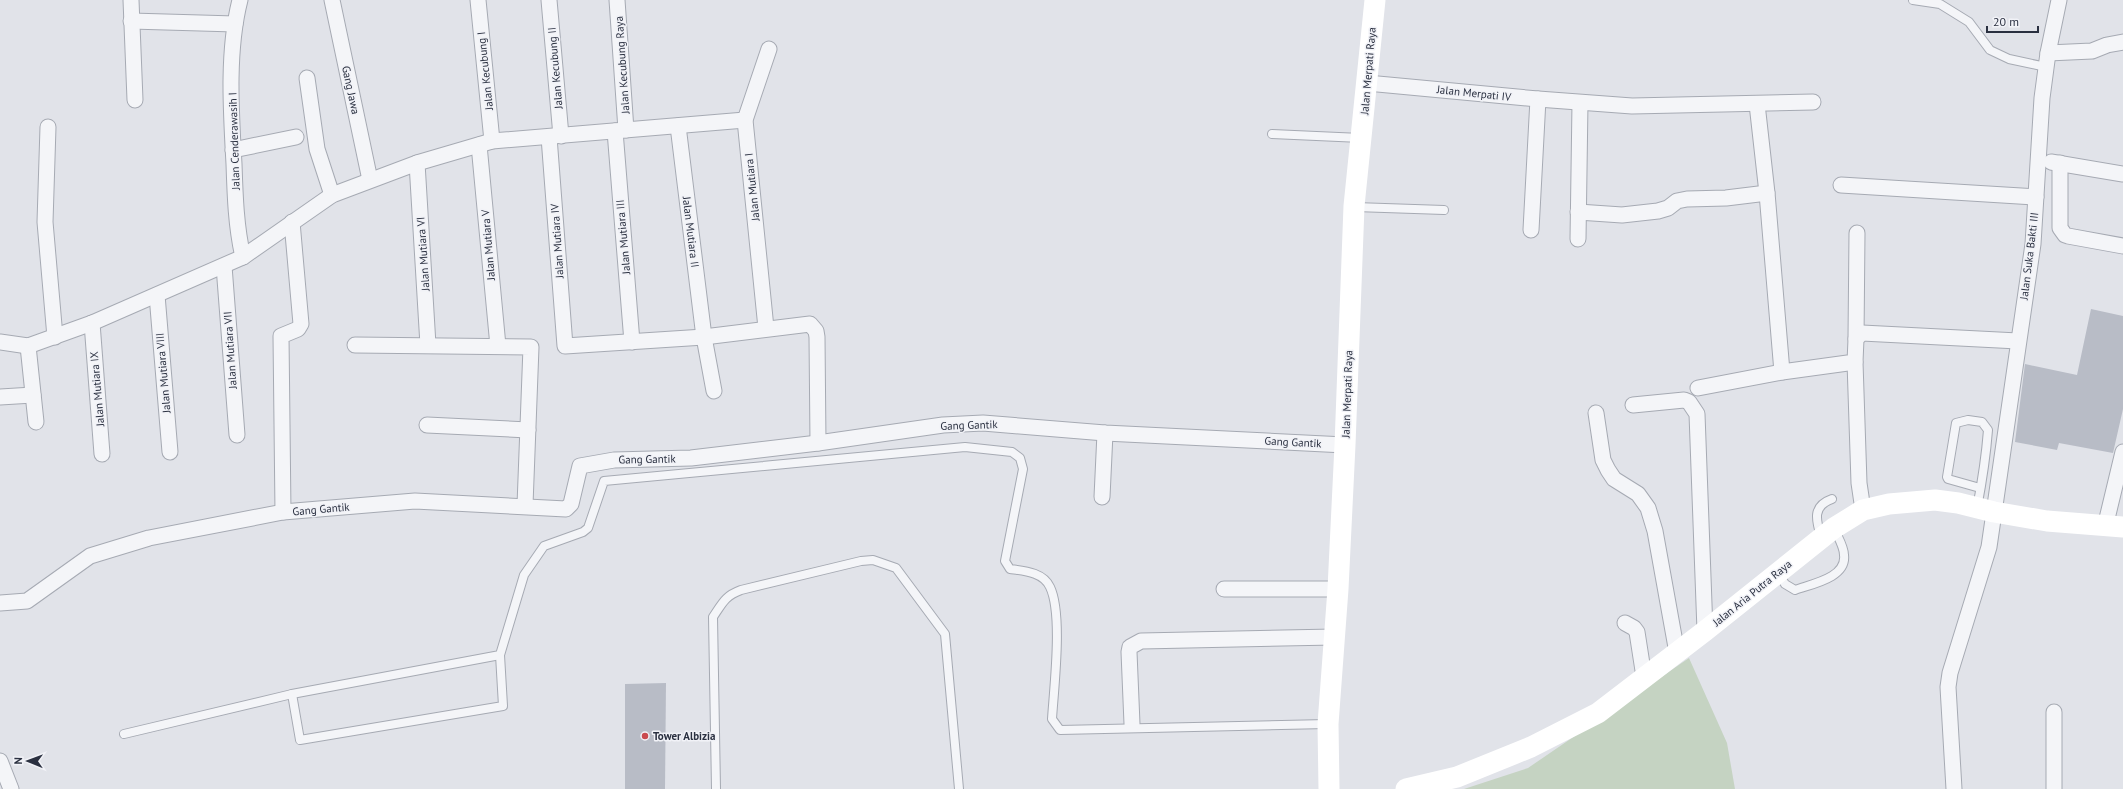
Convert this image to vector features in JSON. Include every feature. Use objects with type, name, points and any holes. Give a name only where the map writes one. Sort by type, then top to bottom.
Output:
[{"type":"main road","name":"Jalan Merpati Raya","points":[[1330,789],[1328,724],[1338,589],[1354,206],[1375,0]]},
{"type":"main road","name":"Jalan Aria Putra Raya","points":[[1406,789],[1457,777],[1531,747],[1598,712],[1677,653],[1827,533],[1863,510],[1889,504],[1920,500],[1958,503],[1984,503],[2047,521],[2114,527]]},
{"type":"street","points":[[131,0],[135,100]]},
{"type":"street","name":"Jalan Cenderawasih I","points":[[240,0],[235,24],[231,110],[238,228],[243,257]]},
{"type":"street","name":"Gang Jawa","points":[[332,0],[370,180]]},
{"type":"street","name":"Jalan Kecubung I","points":[[478,0],[485,143]]},
{"type":"street","name":"Jalan Kecubung II","points":[[549,0],[555,136]]},
{"type":"street","name":"Jalan Kecubung Raya","points":[[617,0],[620,131]]},
{"type":"street","name":"Jalan Suka Bakti III","points":[[1954,789],[1948,687],[1950,674],[1989,547],[1984,503],[2018,341],[2033,244],[2038,160],[2047,60],[2058,0]]},
{"type":"street","points":[[131,21],[235,24]]},
{"type":"street","points":[[2047,60],[2092,51],[2107,45],[2123,42]]},
{"type":"street","name":"Jalan Mutiara I","points":[[766,328],[745,120],[769,49]]},
{"type":"street","points":[[307,78],[317,149],[332,195]]},
{"type":"street","name":"Jalan Merpati IV","points":[[1367,83],[1580,103],[1632,106],[1814,102]]},
{"type":"street","points":[[1531,230],[1538,99]]},
{"type":"street","points":[[1578,238],[1580,103]]},
{"type":"street","points":[[1757,104],[1767,193],[1782,372]]},
{"type":"street","points":[[0,342],[28,346],[92,324],[243,257],[332,195],[417,163],[485,143],[745,120]]},
{"type":"street","name":"Jalan Mutiara II","points":[[678,126],[704,337],[714,391]]},
{"type":"street","points":[[48,127],[45,222],[55,337]]},
{"type":"street","name":"Jalan Mutiara III","points":[[620,131],[632,342]]},
{"type":"street","points":[[233,150],[296,136]]},
{"type":"street","name":"Jalan Mutiara IV","points":[[555,136],[565,346],[632,342]]},
{"type":"street","name":"Jalan Mutiara V","points":[[485,143],[498,346]]},
{"type":"street","points":[[2038,160],[2123,174]]},
{"type":"street","name":"Jalan Mutiara VI","points":[[417,163],[428,345]]},
{"type":"street","points":[[2060,163],[2060,228],[2062,232],[2068,236],[2123,246]]},
{"type":"street","points":[[1841,185],[2036,197]]},
{"type":"street","points":[[1578,212],[1622,215],[1658,211],[1668,208],[1677,201],[1726,198],[1767,193]]},
{"type":"street","points":[[283,512],[281,336],[298,329],[301,324],[292,222]]},
{"type":"street","points":[[1857,233],[1855,362],[1859,483],[1863,510]]},
{"type":"street","name":"Jalan Mutiara VII","points":[[224,266],[236,435]]},
{"type":"street","name":"Jalan Mutiara VIII","points":[[157,295],[170,452]]},
{"type":"street","name":"Jalan Mutiara IX","points":[[92,324],[102,454]]},
{"type":"street","points":[[632,342],[704,337],[766,328],[810,324],[816,331],[818,443]]},
{"type":"street","points":[[1856,339],[1862,333],[2018,341]]},
{"type":"street","points":[[355,344],[531,347],[525,505]]},
{"type":"street","points":[[28,346],[36,422]]},
{"type":"street","points":[[1698,388],[1782,372],[1855,362]]},
{"type":"street","points":[[0,397],[33,395]]},
{"type":"street","points":[[1633,405],[1684,400],[1690,402],[1697,414],[1705,631]]},
{"type":"street","points":[[1596,413],[1603,460],[1608,470],[1614,479],[1638,494],[1648,508],[1655,531],[1677,653]]},
{"type":"street","name":"Gang Gantik","points":[[0,603],[27,601],[90,556],[149,538],[283,512],[415,501],[569,508],[579,468],[582,464],[614,460],[690,458],[818,443],[943,425],[983,423],[1105,433],[1345,445]]},
{"type":"street","points":[[427,425],[528,430]]},
{"type":"street","points":[[1102,497],[1105,433]]},
{"type":"street","points":[[2114,527],[2123,452]]},
{"type":"street","points":[[1224,589],[1338,589]]},
{"type":"street","points":[[1625,623],[1634,628],[1637,632],[1644,677]]},
{"type":"street","points":[[1132,724],[1129,652],[1134,643],[1140,641],[1334,637]]},
{"type":"street","points":[[2054,712],[2054,789]]},
{"type":"street","points":[[0,760],[11,789]]},
{"type":"lane","points":[[1913,0],[1940,4],[1969,22],[1990,50],[2009,59],[2047,60]]},
{"type":"lane","points":[[1272,134],[1362,138]]},
{"type":"lane","points":[[1354,206],[1444,210]]},
{"type":"lane","points":[[1960,421],[1982,422],[1988,430],[1984,503],[1947,477],[1953,432],[1956,423],[1960,421]]},
{"type":"lane","points":[[292,694],[300,740],[503,706],[500,655],[524,575],[544,546],[583,532],[588,528],[604,481],[965,447],[1012,452],[1020,458],[1023,469],[1005,561],[1010,569],[1035,573],[1050,586],[1057,620],[1052,719],[1060,730],[1328,724]]},
{"type":"lane","points":[[1778,573],[1785,584],[1795,590],[1834,575],[1842,567],[1844,555],[1827,533],[1817,525],[1817,510],[1824,502],[1832,499]]},
{"type":"lane","points":[[716,789],[713,617],[721,605],[729,594],[741,590],[861,561],[873,560],[896,568],[945,634],[959,789]]},
{"type":"lane","points":[[124,734],[292,694],[500,655]]},
{"type":"green space","points":[[1689,658],[1727,743],[1735,789],[1464,789],[1528,768]]},
{"type":"building","points":[[2091,309],[2123,316],[2123,409],[2113,453],[2059,443],[2057,450],[2015,442],[2025,364],[2077,375]]},
{"type":"building","name":"Tower Albizia","points":[[666,683],[665,789],[625,789],[625,684]]},
{"type":"place","name":"Tower Albizia","points":[[645,736]]}]
